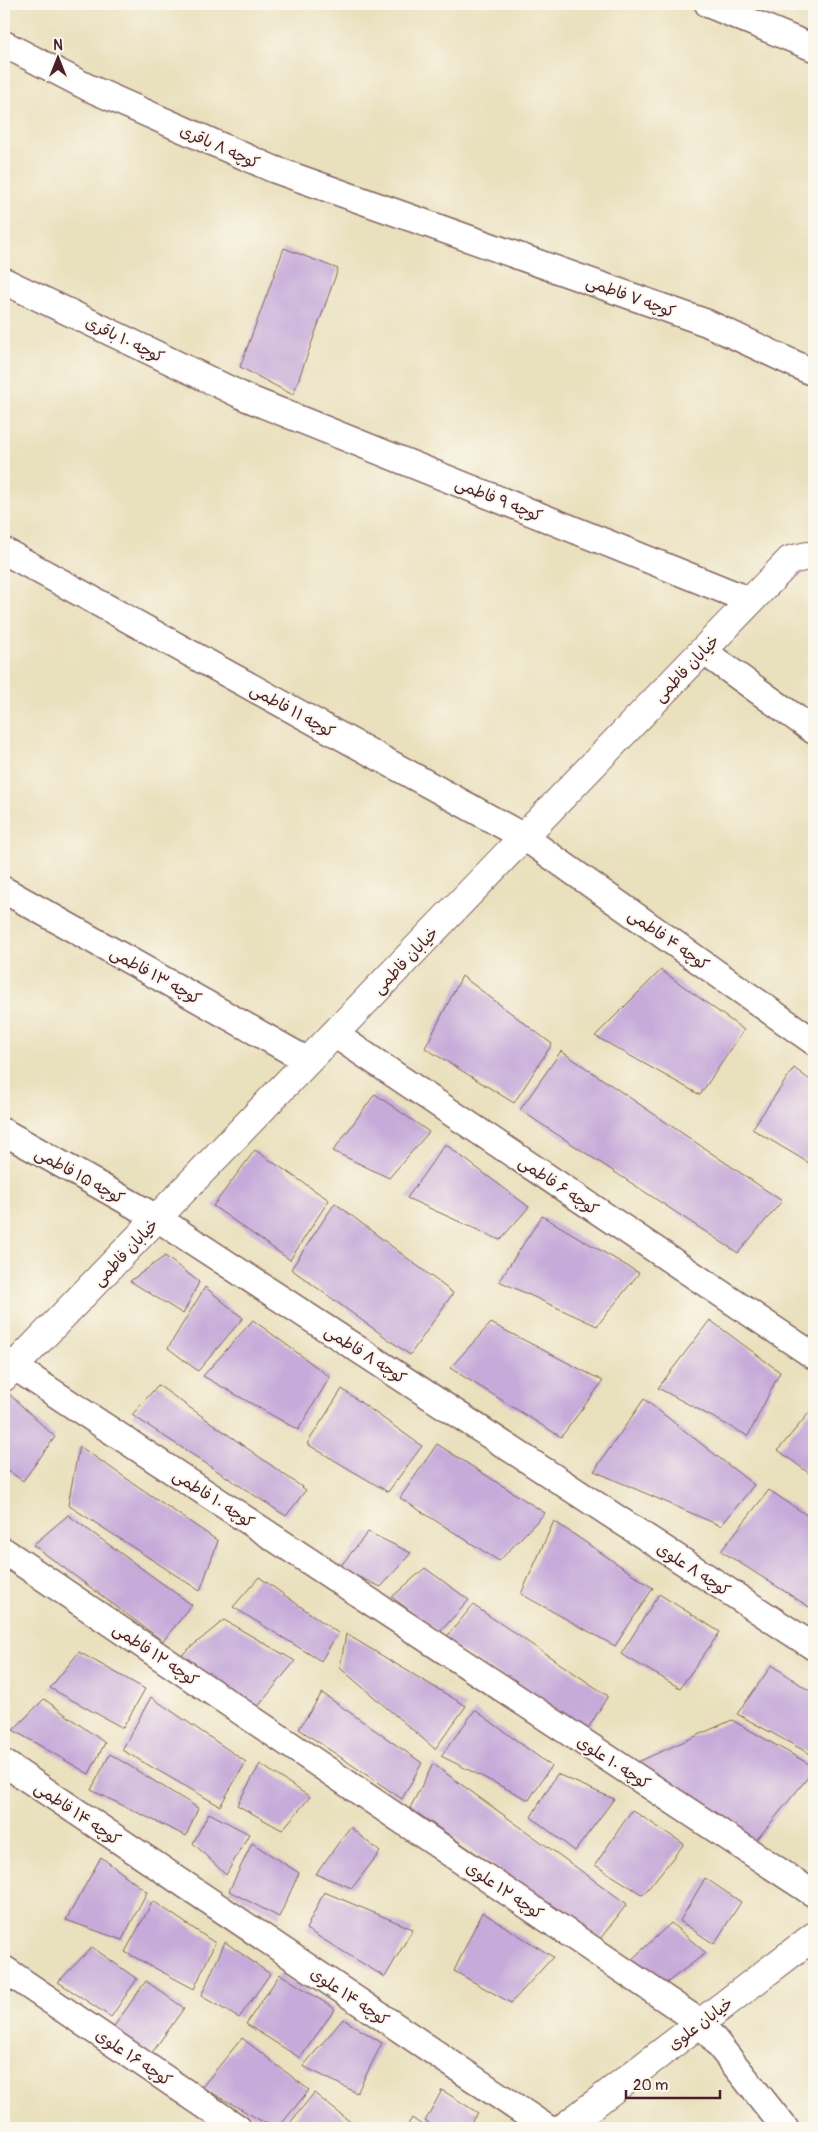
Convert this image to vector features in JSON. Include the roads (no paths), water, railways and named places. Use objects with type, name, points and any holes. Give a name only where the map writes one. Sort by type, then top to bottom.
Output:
[{"type":"street","points":[[708,4],[814,48]]},
{"type":"street","name":"کوچه ۸ باقری","points":[[4,44],[87,88],[272,169],[444,229]]},
{"type":"street","name":"کوچه ۷ فاطمی","points":[[444,229],[707,323],[814,373]]},
{"type":"street","name":"کوچه ۱۰ باقری","points":[[4,281],[247,398]]},
{"type":"street","name":"کوچه ۹ فاطمی","points":[[247,398],[751,601]]},
{"type":"street","name":"کوچه ۱۱ فاطمی","points":[[4,550],[524,837]]},
{"type":"street","name":"خیابان فاطمی","points":[[7,1368],[157,1218],[790,560],[808,556],[814,557]]},
{"type":"street","points":[[703,651],[814,731]]},
{"type":"street","name":"کوچه ۴ فاطمی","points":[[524,837],[814,1042]]},
{"type":"street","name":"کوچه ۱۳ فاطمی","points":[[4,890],[308,1061]]},
{"type":"street","name":"کوچه ۶ فاطمی","points":[[334,1034],[814,1356]]},
{"type":"street","name":"کوچه ۱۵ فاطمی","points":[[4,1132],[157,1218]]},
{"type":"street","name":"کوچه ۸ فاطمی","points":[[157,1218],[575,1491]]},
{"type":"street","name":"کوچه ۱۰ فاطمی","points":[[7,1368],[413,1630]]},
{"type":"street","name":"کوچه ۸ علوی","points":[[575,1491],[814,1647]]},
{"type":"street","name":"کوچه ۱۲ فاطمی","points":[[4,1551],[309,1757]]},
{"type":"street","name":"کوچه ۱۰ علوی","points":[[413,1630],[814,1894]]},
{"type":"street","name":"کوچه ۱۲ علوی","points":[[309,1757],[700,2023],[785,2128]]},
{"type":"street","name":"کوچه ۱۴ فاطمی","points":[[4,1763],[152,1863]]},
{"type":"street","name":"کوچه ۱۴ علوی","points":[[152,1863],[547,2128]]},
{"type":"street","name":"خیابان علوی","points":[[562,2128],[814,1936]]},
{"type":"street","name":"کوچه ۱۶ علوی","points":[[4,1969],[238,2128]]}]
